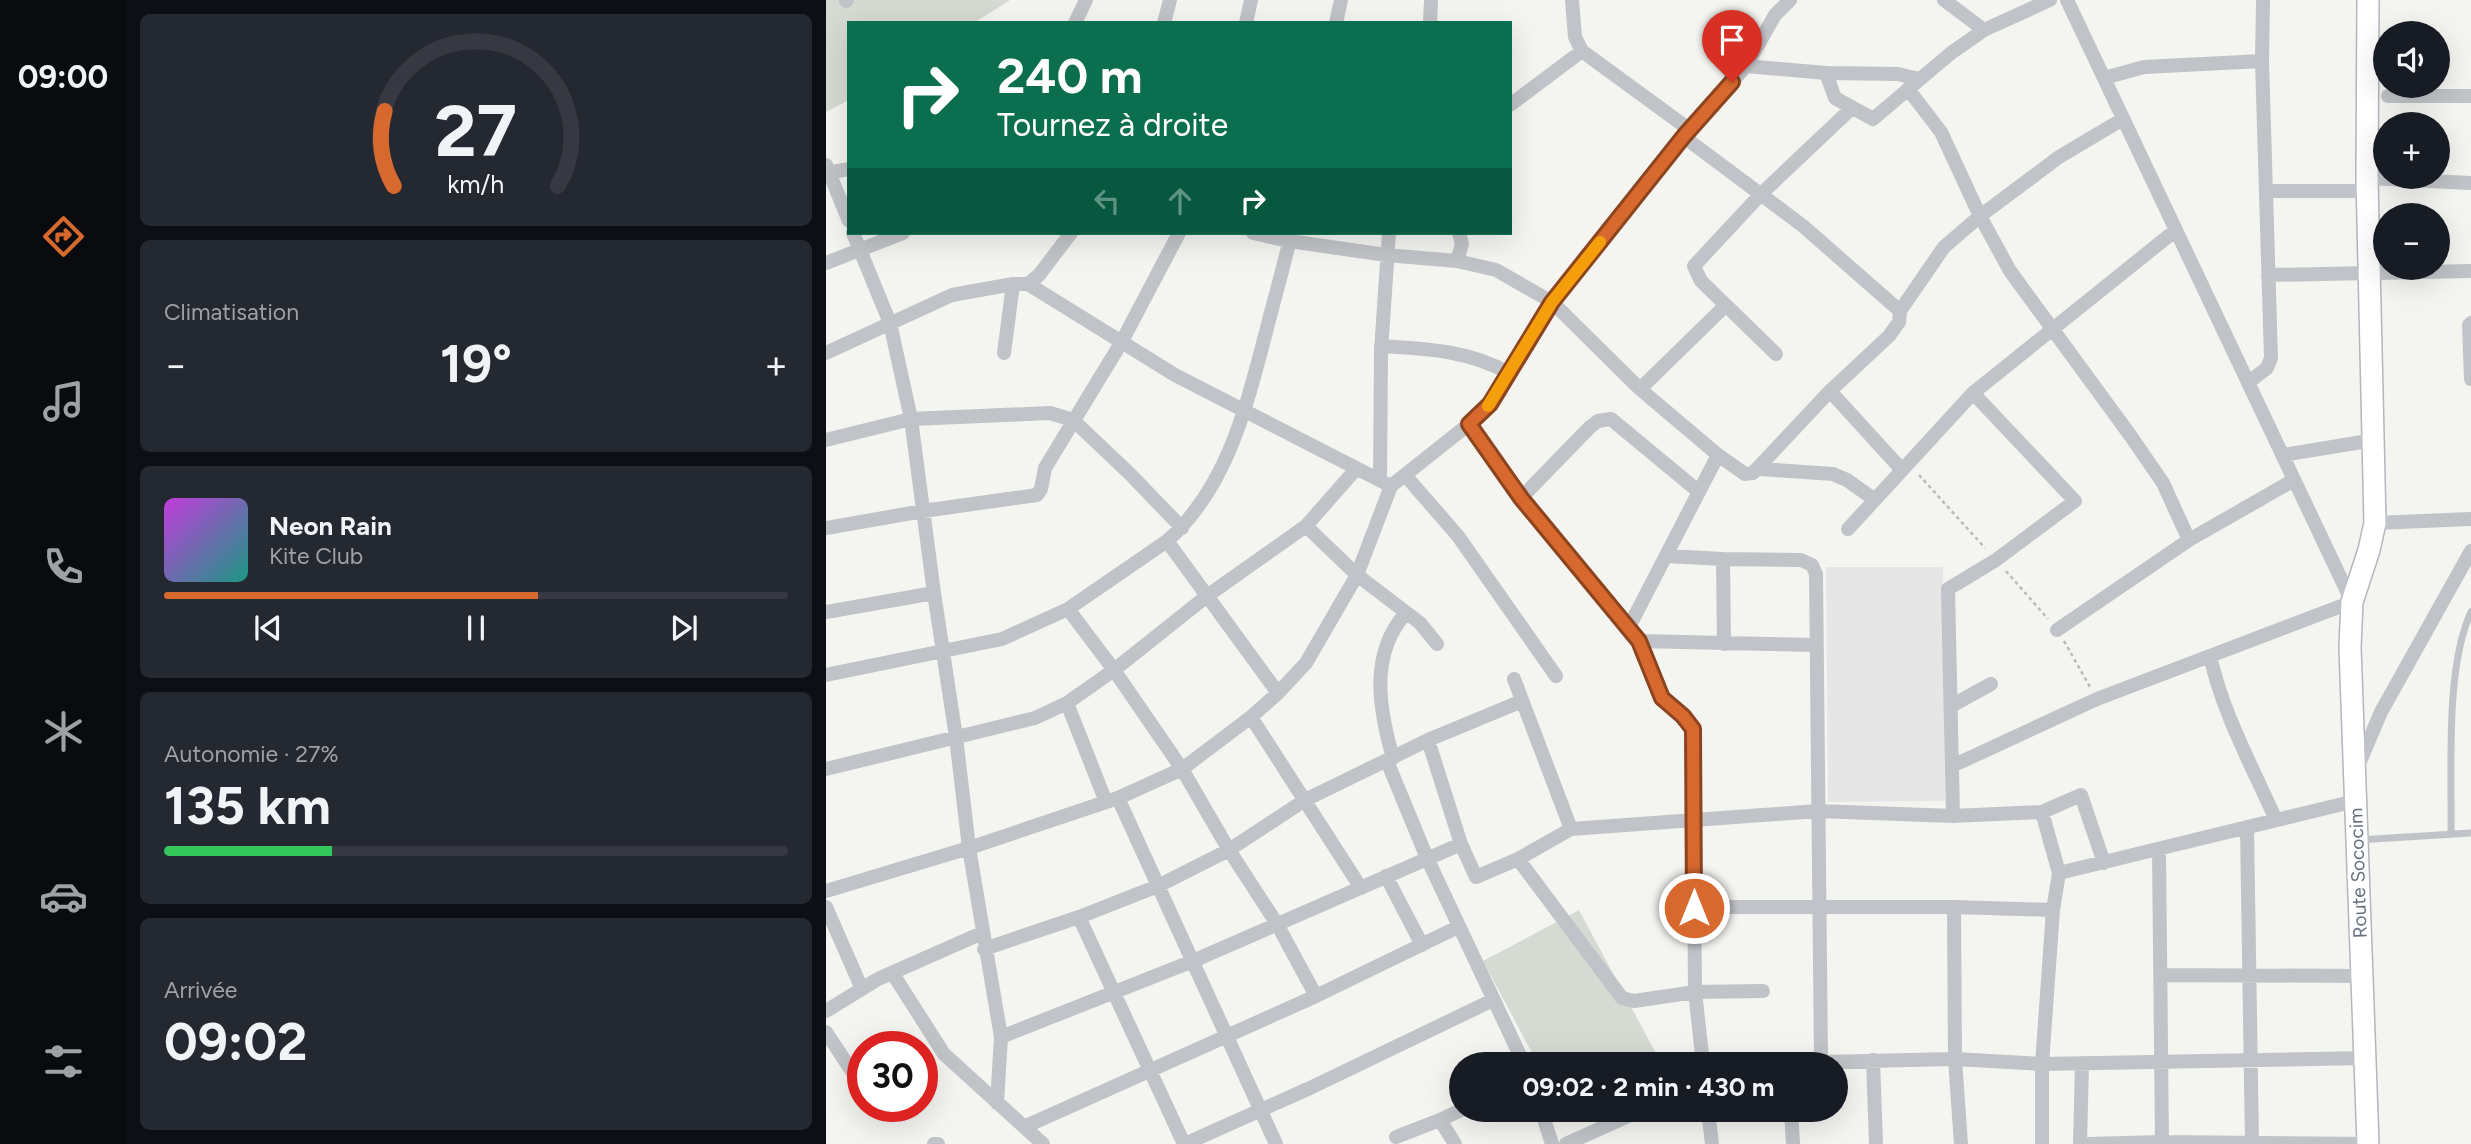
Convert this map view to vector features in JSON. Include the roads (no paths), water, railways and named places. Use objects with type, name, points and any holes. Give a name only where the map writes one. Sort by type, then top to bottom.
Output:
[{"type":"street","points":[[1077,21],[1086,0]]},
{"type":"street","points":[[1165,21],[1170,0]]},
{"type":"street","points":[[1246,21],[1251,0]]},
{"type":"street","points":[[1336,21],[1341,0]]},
{"type":"street","points":[[1430,21],[1432,0]]},
{"type":"street","points":[[1572,0],[1575,37],[1582,51],[1803,226],[1900,311]]},
{"type":"street","points":[[1021,284],[1175,375],[1386,483],[1405,475],[1490,404],[1552,302],[1687,133],[1746,66],[1775,15],[1790,0]]},
{"type":"street","points":[[1944,0],[1984,30]]},
{"type":"street","points":[[1825,73],[1835,98],[1873,119],[1951,53],[1984,30],[2050,0]]},
{"type":"street","points":[[1952,766],[2097,699],[2352,602],[2067,0]]},
{"type":"street","points":[[2249,382],[2267,368],[2271,358],[2262,61],[2263,0]]},
{"type":"street","name":"Route Sococim","points":[[2368,0],[2368,275],[2375,523],[2352,602],[2350,647],[2368,1144]]},
{"type":"street","points":[[1512,104],[1582,51]]},
{"type":"street","points":[[2104,78],[2144,67],[2262,61]]},
{"type":"street","points":[[1746,66],[1825,73],[1898,74],[1913,84],[1941,132],[1980,216],[2010,271],[2163,483],[2189,540]]},
{"type":"street","points":[[2450,96],[2471,96]]},
{"type":"street","points":[[1776,354],[1701,281],[1694,266],[1761,194],[1852,108]]},
{"type":"street","points":[[1272,235],[1386,255],[1457,261],[1496,270],[1552,302],[1640,389],[1718,456],[1745,474],[1753,473],[1760,469],[1830,391],[1889,337],[1899,323],[1900,311],[1944,247],[1980,216],[2059,157],[2123,119]]},
{"type":"street","points":[[847,169],[827,170],[847,216]]},
{"type":"street","points":[[2266,191],[2367,184],[2471,183]]},
{"type":"street","points":[[1847,529],[1973,393],[2176,230]]},
{"type":"street","points":[[854,235],[890,323],[911,419],[934,593],[957,737],[968,848],[1001,1037],[997,1102]]},
{"type":"street","points":[[826,263],[898,235]]},
{"type":"street","points":[[826,353],[952,295],[1021,284],[1048,264],[1070,235]]},
{"type":"street","points":[[826,528],[1037,495],[1041,489],[1045,468],[1121,343],[1178,235]]},
{"type":"street","points":[[826,891],[1112,800],[1182,769],[1251,717],[1307,663],[1357,575],[1386,483],[1381,346],[1389,235]]},
{"type":"street","points":[[1457,261],[1462,244],[1460,235]]},
{"type":"street","points":[[826,675],[1002,639],[1068,609],[1182,528],[1217,478],[1245,411],[1290,237]]},
{"type":"street","points":[[2268,275],[2471,271]]},
{"type":"street","points":[[1004,353],[1021,284]]},
{"type":"street","points":[[1640,389],[1726,304]]},
{"type":"street","points":[[2471,323],[2471,379]]},
{"type":"street","points":[[1381,346],[1455,353],[1486,360],[1509,373]]},
{"type":"street","points":[[1830,391],[1905,467]]},
{"type":"street","points":[[1953,816],[1948,589],[1996,560],[2075,501],[1973,393]]},
{"type":"street","points":[[826,440],[911,419],[1050,413],[1073,420],[1182,528]]},
{"type":"street","points":[[1521,498],[1590,426],[1598,421],[1611,419],[1698,491]]},
{"type":"street","points":[[1469,424],[1521,498],[1639,641],[1662,698],[1683,716],[1693,729],[1695,992],[1702,1052]]},
{"type":"street","points":[[2283,455],[2374,440]]},
{"type":"street","points":[[1628,629],[1718,456]]},
{"type":"street","points":[[826,769],[1035,718],[1067,703],[1114,670],[1206,596],[1306,526],[1356,469]]},
{"type":"street","points":[[1760,469],[1833,474],[1847,480],[1875,500]]},
{"type":"street","points":[[1405,475],[1458,536],[1556,676]]},
{"type":"street","points":[[2057,630],[2189,540],[2294,480]]},
{"type":"street","points":[[2375,523],[2471,519]]},
{"type":"street","points":[[1306,526],[1357,575],[1420,623],[1437,644]]},
{"type":"street","points":[[1167,541],[1278,693]]},
{"type":"street","points":[[2354,774],[2381,712],[2471,551]]},
{"type":"street","points":[[1667,556],[1801,560],[1812,565],[1816,574],[1821,1052]]},
{"type":"street","points":[[1723,559],[1724,644]]},
{"type":"street","points":[[826,611],[934,593]]},
{"type":"street","points":[[1068,609],[1182,769],[1229,850],[1277,924],[1316,996]]},
{"type":"street","points":[[1406,613],[1394,626],[1382,658],[1380,689],[1390,759],[1427,858],[1518,1052]]},
{"type":"street","points":[[1639,641],[1816,646]]},
{"type":"street","points":[[2210,656],[2216,684],[2227,713],[2276,820]]},
{"type":"street","points":[[1514,679],[1571,829]]},
{"type":"street","points":[[1951,706],[1991,684]]},
{"type":"street","points":[[984,949],[1079,917],[1158,886],[1229,850],[1305,800],[1428,740],[1522,701]]},
{"type":"street","points":[[1067,703],[1112,800],[1158,886],[1276,1144]]},
{"type":"street","points":[[1251,717],[1361,888]]},
{"type":"street","points":[[1428,740],[1461,844],[1476,877],[1518,859],[1571,829],[1818,811],[1953,816],[2042,812],[2081,795],[2104,863]]},
{"type":"street","points":[[2059,873],[2355,801]]},
{"type":"street","points":[[2042,812],[2059,873],[2053,910],[2042,1064],[2042,1144]]},
{"type":"street","points":[[2247,827],[2252,1143]]},
{"type":"street","points":[[1001,1037],[1192,961],[1461,844]]},
{"type":"street","points":[[2159,849],[2162,1143]]},
{"type":"street","points":[[1518,859],[1622,998],[1634,1001],[1695,992],[1763,991]]},
{"type":"street","points":[[1386,876],[1422,945]]},
{"type":"street","points":[[1694,908],[1954,906],[2053,910]]},
{"type":"street","points":[[1954,906],[1955,1059],[1961,1144]]},
{"type":"street","points":[[826,907],[862,989]]},
{"type":"street","points":[[1079,917],[1184,1144],[1493,1000]]},
{"type":"street","points":[[1024,1127],[1316,996],[1458,927]]},
{"type":"street","points":[[826,1011],[862,989],[982,933]]},
{"type":"street","points":[[893,974],[944,1054],[1043,1144]]},
{"type":"street","points":[[2161,975],[2362,976]]},
{"type":"street","points":[[826,1032],[847,1064]]},
{"type":"street","points":[[1848,1060],[1955,1059],[2042,1064],[2365,1058]]},
{"type":"street","points":[[1873,1060],[1876,1144]]},
{"type":"street","points":[[2080,1144],[2082,1063]]},
{"type":"street","points":[[1396,1137],[1449,1116]]},
{"type":"street","points":[[1440,1120],[1455,1144]]},
{"type":"street","points":[[1545,1122],[1552,1144]]},
{"type":"street","points":[[1566,1144],[1615,1122]]},
{"type":"street","points":[[1709,1122],[1712,1144]]},
{"type":"street","points":[[1792,1122],[1793,1144]]},
{"type":"street","points":[[2089,1144],[2368,1144]]},
{"type":"lane","points":[[2451,834],[2453,693],[2471,612]]},
{"type":"lane","points":[[2357,841],[2471,833]]}]
